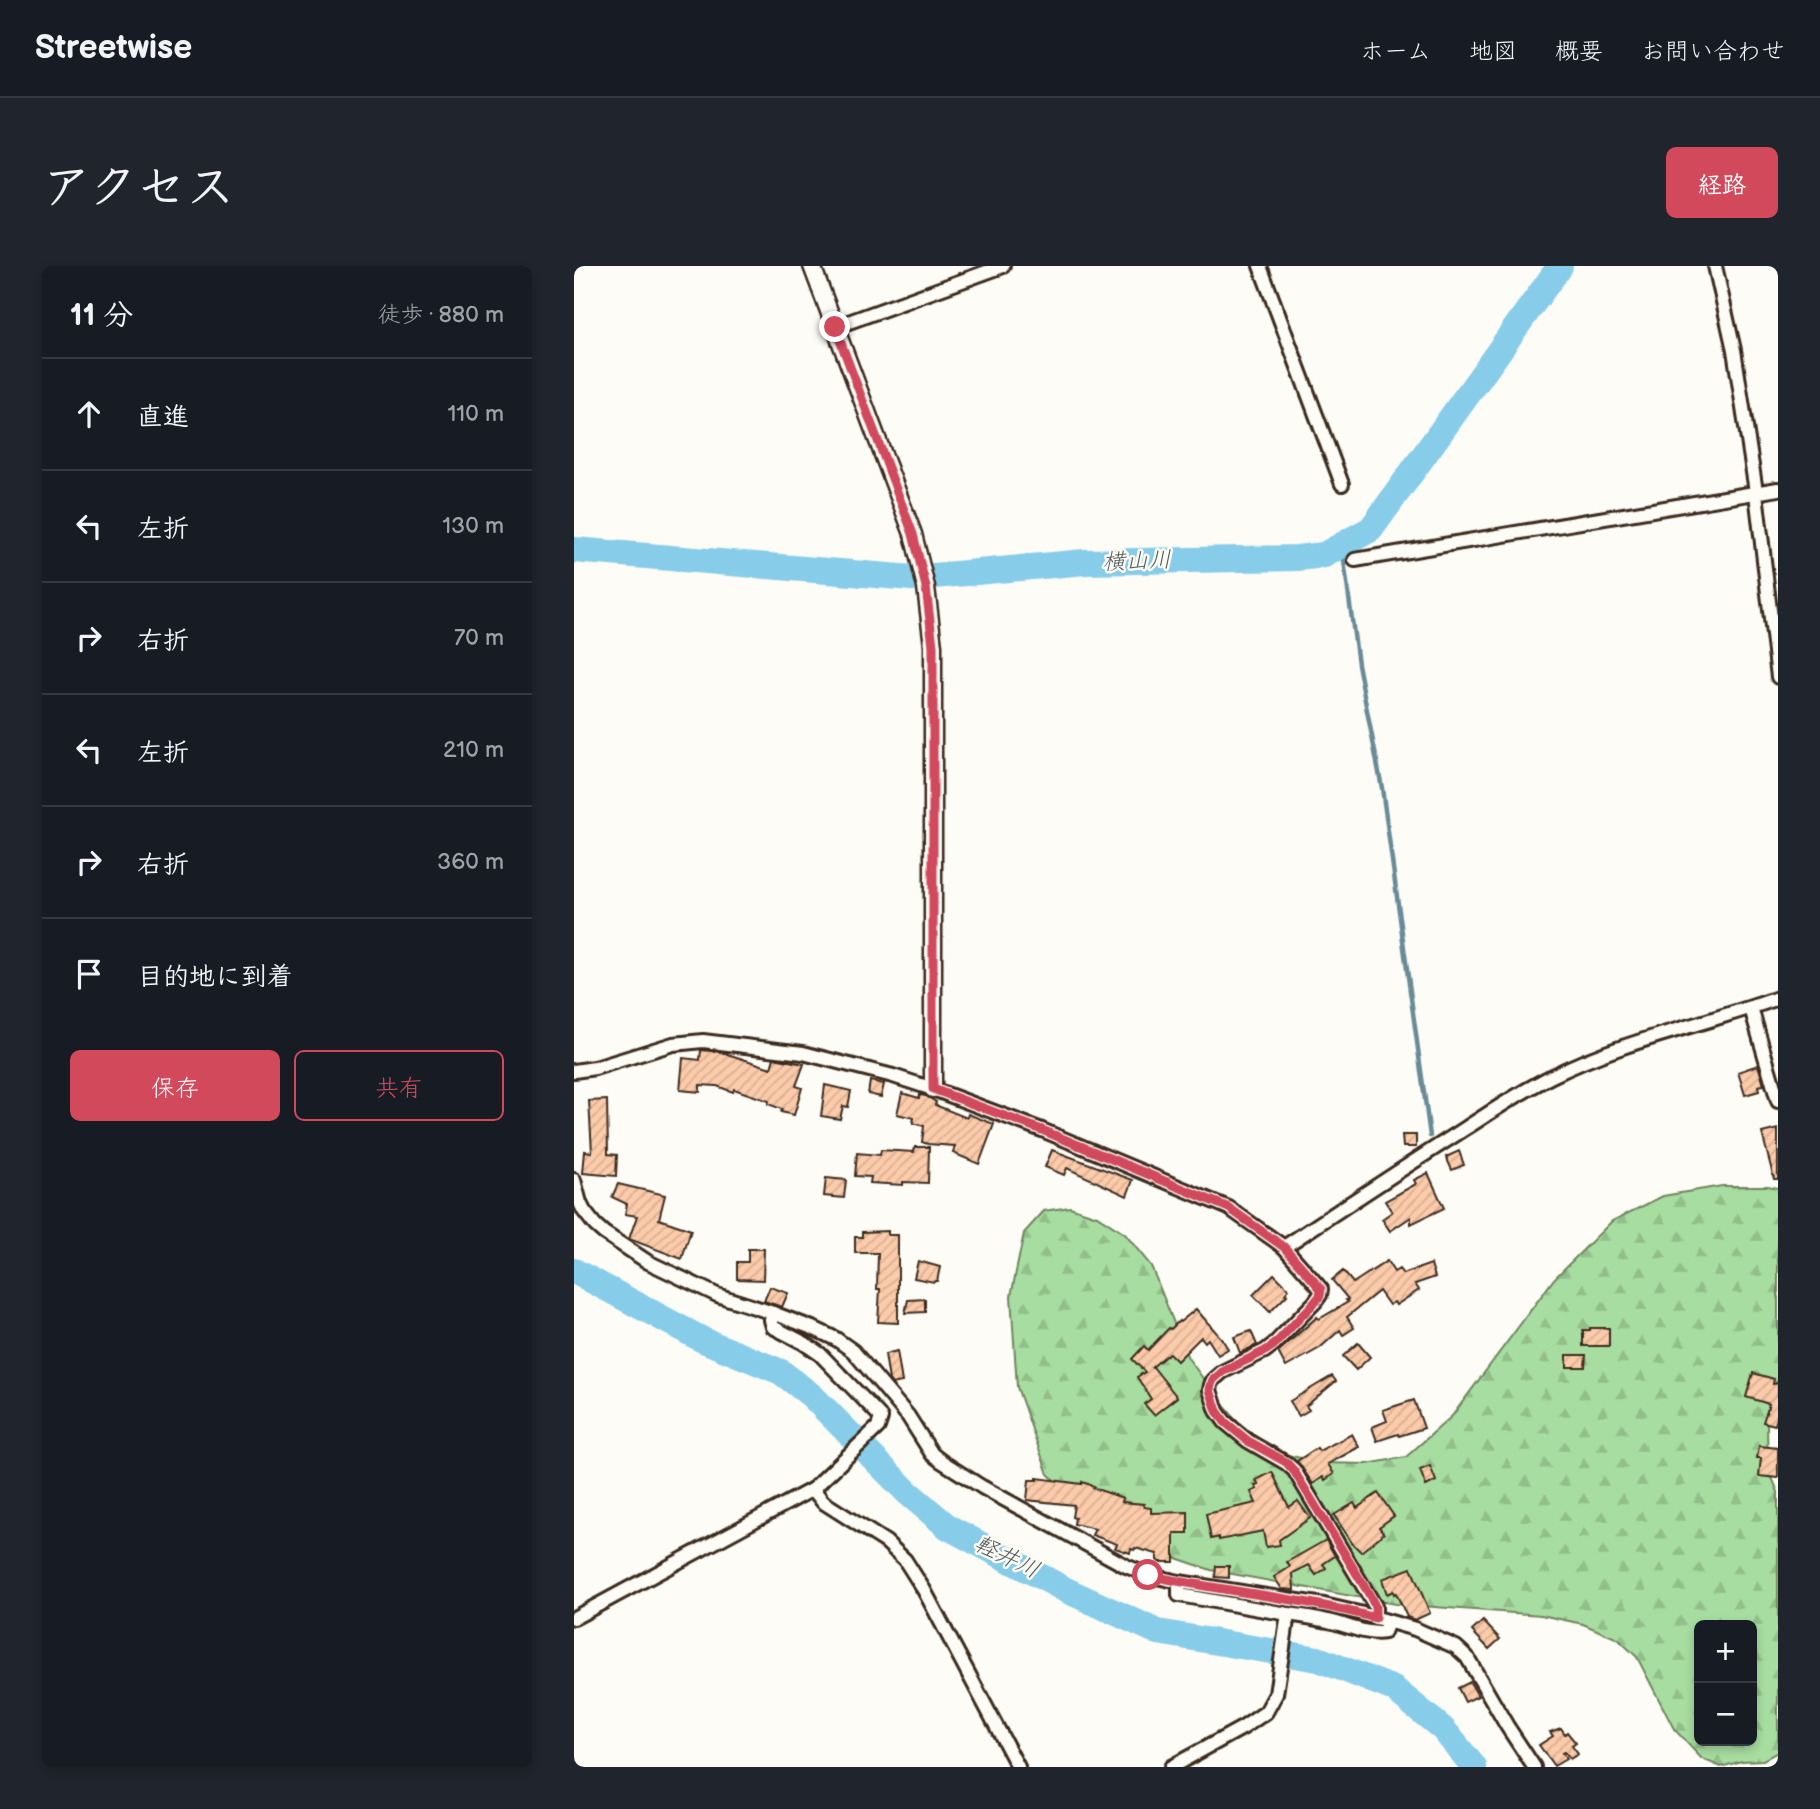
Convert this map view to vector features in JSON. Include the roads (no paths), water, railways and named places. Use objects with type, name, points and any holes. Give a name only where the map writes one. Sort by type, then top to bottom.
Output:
[{"type":"street","points":[[812,266],[913,534],[926,587],[933,646],[933,1089]]},
{"type":"street","points":[[835,327],[1003,266]]},
{"type":"street","points":[[1260,266],[1342,484]]},
{"type":"street","points":[[1715,266],[1734,350],[1756,492],[1778,677]]},
{"type":"street","points":[[1355,560],[1778,489]]},
{"type":"street","points":[[1284,1247],[1431,1150],[1551,1076],[1628,1045],[1778,998]]},
{"type":"street","points":[[1751,1008],[1778,1101]]},
{"type":"street","points":[[574,1071],[596,1068],[673,1044],[692,1041],[713,1041],[803,1053],[893,1076],[1042,1130],[1229,1208],[1284,1247],[1321,1289],[1320,1296],[1274,1345],[1222,1372],[1213,1380],[1210,1390],[1217,1411],[1225,1422],[1248,1441],[1286,1462],[1294,1471],[1369,1594],[1382,1620],[1384,1632],[1373,1633],[1329,1621],[1179,1595],[1179,1582]]},
{"type":"street","points":[[574,1180],[584,1211],[604,1233],[648,1262],[717,1295],[773,1313],[836,1339],[853,1351],[908,1416],[932,1454],[982,1487],[1126,1566],[1148,1575],[1179,1582],[1324,1605],[1415,1629],[1457,1647],[1467,1657],[1534,1767]]},
{"type":"street","points":[[574,1618],[813,1489],[878,1427],[881,1418],[878,1413],[820,1354],[773,1327],[773,1313]]},
{"type":"street","points":[[813,1489],[823,1502],[886,1542],[905,1560],[924,1590],[1018,1767]]},
{"type":"street","points":[[1171,1767],[1252,1723],[1266,1712],[1276,1694],[1288,1614]]},
{"type":"waterway","name":"横山川","points":[[574,550],[912,578],[1085,562],[1297,558],[1324,555],[1371,529],[1560,266]]},
{"type":"waterway","points":[[1342,546],[1358,664],[1382,788],[1430,1136]]},
{"type":"waterway","name":"軽井川","points":[[574,1271],[703,1340],[781,1372],[812,1396],[907,1492],[948,1527],[1066,1590],[1158,1632],[1318,1659],[1394,1689],[1443,1729],[1474,1767]]}]
